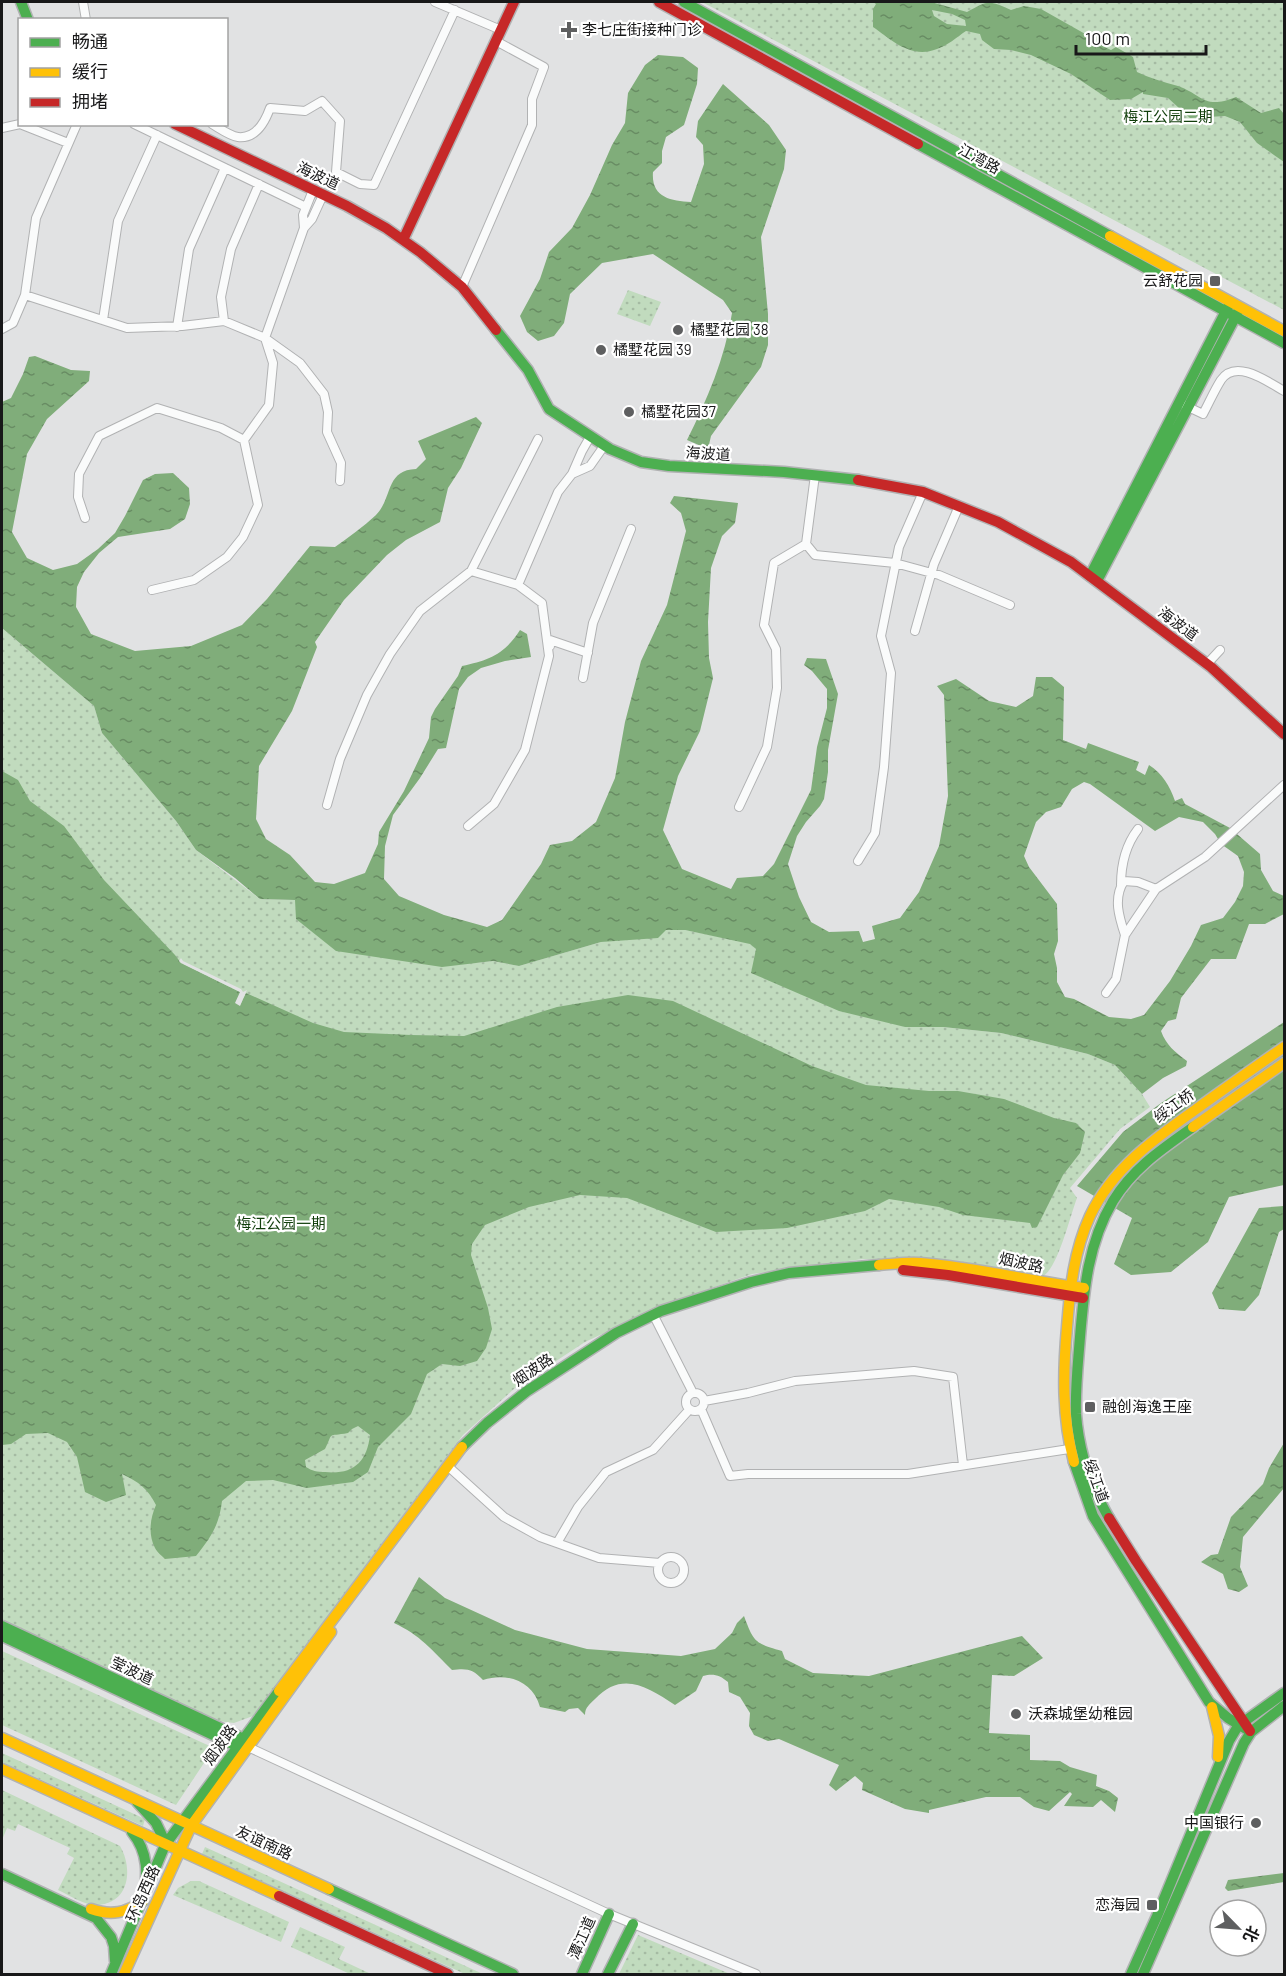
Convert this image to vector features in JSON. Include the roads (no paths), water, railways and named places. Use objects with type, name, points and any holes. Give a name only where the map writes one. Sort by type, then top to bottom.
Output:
[{"type":"main road","points":[[21,2],[27,18]]},
{"type":"main road","points":[[403,240],[514,2]]},
{"type":"main road","name":"江湾路","points":[[659,2],[1233,309],[1284,331]]},
{"type":"main road","name":"江湾路","points":[[684,2],[1233,309],[1284,343]]},
{"type":"main road","name":"海波道","points":[[179,126],[347,206],[403,240],[462,287],[528,370],[549,409],[604,446],[641,462],[850,479],[923,492],[998,522],[1071,562],[1094,579],[1207,664],[1284,734]]},
{"type":"main road","points":[[1094,579],[1233,309]]},
{"type":"main road","name":"绥江桥","points":[[1096,1204],[1115,1175],[1140,1150],[1284,1047]]},
{"type":"main road","name":"绥江桥","points":[[1107,1211],[1129,1178],[1149,1158],[1284,1063]]},
{"type":"main road","name":"绥江道","points":[[1096,1204],[1082,1233],[1069,1291],[1063,1392],[1069,1449],[1080,1488],[1093,1516],[1209,1702],[1222,1715],[1241,1723],[1251,1732]]},
{"type":"main road","name":"绥江道","points":[[1107,1211],[1092,1249],[1083,1293],[1076,1416],[1084,1462],[1104,1509],[1136,1561],[1224,1691],[1241,1723]]},
{"type":"main road","name":"烟波路","points":[[245,1745],[462,1447],[527,1390],[616,1333],[661,1311],[752,1282],[789,1273],[844,1267],[928,1264],[968,1268],[1045,1283],[1069,1291]]},
{"type":"main road","name":"烟波路","points":[[186,1824],[451,1469],[488,1428],[520,1401],[591,1354],[656,1320],[769,1283],[831,1273],[918,1271],[1083,1293]]},
{"type":"main road","name":"莹波道","points":[[2,1626],[245,1745]]},
{"type":"main road","name":"莹波道","points":[[2,1636],[245,1745]]},
{"type":"main road","points":[[1131,1974],[1157,1916],[1222,1754],[1241,1723],[1284,1693]]},
{"type":"main road","points":[[1209,1702],[1220,1736],[1216,1772]]},
{"type":"main road","points":[[1143,1974],[1231,1768],[1251,1732],[1284,1706]]},
{"type":"main road","points":[[1231,1768],[1241,1723]]},
{"type":"main road","name":"友谊南路","points":[[2,1738],[513,1974]]},
{"type":"main road","points":[[2,1769],[448,1974]]},
{"type":"main road","points":[[134,1799],[150,1815],[169,1846]]},
{"type":"main road","name":"环岛西路","points":[[116,1973],[143,1901],[169,1846],[186,1824]]},
{"type":"main road","points":[[127,1827],[142,1845],[147,1859],[148,1868],[143,1901]]},
{"type":"main road","name":"环岛西路","points":[[116,1973],[156,1901],[168,1862],[169,1846]]},
{"type":"main road","name":"环岛西路","points":[[2,1868],[102,1913],[128,1911],[143,1901]]},
{"type":"main road","name":"环岛西路","points":[[2,1874],[96,1918],[106,1929],[114,1946],[116,1973]]},
{"type":"main road","name":"潭江道","points":[[582,1974],[609,1914]]},
{"type":"main road","points":[[608,1974],[633,1924]]},
{"type":"street","points":[[83,2],[86,18]]},
{"type":"street","points":[[435,2],[455,10],[499,35],[544,67],[532,99],[532,125],[462,287]]},
{"type":"street","points":[[216,126],[236,137],[249,136],[265,123],[270,108],[305,111],[322,101],[340,121],[336,172],[360,184],[374,185],[455,10]]},
{"type":"street","points":[[2,128],[18,124]]},
{"type":"street","points":[[25,126],[68,143]]},
{"type":"street","points":[[2,329],[13,323],[25,295],[36,218],[76,126]]},
{"type":"street","points":[[138,126],[306,207]]},
{"type":"street","points":[[103,320],[118,221],[157,135]]},
{"type":"street","points":[[177,327],[189,249],[225,168]]},
{"type":"street","points":[[224,321],[221,297],[231,249],[259,184]]},
{"type":"street","points":[[304,228],[303,215],[306,207],[318,193]]},
{"type":"street","points":[[152,590],[194,580],[227,557],[243,537],[258,505],[244,440],[269,405],[273,363],[264,338],[304,228],[312,219],[318,193]]},
{"type":"street","points":[[25,295],[127,328],[177,327],[224,321],[264,338],[300,363],[324,394],[328,412],[327,432],[341,463],[340,480]]},
{"type":"street","points":[[1183,405],[1203,414],[1222,378],[1233,371],[1244,371],[1284,391]]},
{"type":"street","points":[[85,518],[78,497],[79,474],[99,436],[157,408],[222,428],[244,440]]},
{"type":"street","points":[[518,585],[558,492],[572,474],[590,437]]},
{"type":"street","points":[[327,805],[340,759],[367,695],[390,654],[420,611],[471,571],[538,439]]},
{"type":"street","points":[[572,474],[590,466],[604,446]]},
{"type":"street","points":[[815,476],[806,544],[814,555],[895,563],[931,573],[1010,605]]},
{"type":"street","points":[[858,861],[875,833],[882,778],[891,673],[881,636],[899,547],[923,492]]},
{"type":"street","points":[[915,631],[931,573],[959,506]]},
{"type":"street","points":[[583,678],[593,623],[630,529]]},
{"type":"street","points":[[739,807],[767,747],[777,687],[776,649],[764,625],[774,562],[806,544]]},
{"type":"street","points":[[471,571],[518,585],[542,603],[549,656]]},
{"type":"street","points":[[468,826],[494,804],[525,750],[549,656],[550,640],[588,653]]},
{"type":"street","points":[[1207,664],[1220,650]]},
{"type":"street","points":[[1106,993],[1116,979],[1125,936],[1156,889],[1213,849],[1284,785]]},
{"type":"street","points":[[1121,885],[1121,867],[1131,838],[1138,829]]},
{"type":"street","points":[[1125,936],[1118,912],[1118,891],[1121,885],[1124,881],[1138,882],[1156,889]]},
{"type":"street","points":[[656,1320],[693,1393],[701,1396],[730,1476],[908,1474],[1069,1449]]},
{"type":"street","points":[[689,1410],[695,1412],[703,1405],[795,1381],[914,1371],[953,1377],[963,1465]]},
{"type":"street","points":[[689,1410],[686,1401],[693,1393]]},
{"type":"street","points":[[557,1543],[578,1507],[606,1472],[653,1450],[689,1410]]},
{"type":"street","points":[[451,1469],[504,1517],[540,1537],[599,1558],[660,1563]]},
{"type":"street","points":[[245,1745],[609,1914],[756,1974]]},
{"type":"water","points":[[873,2],[931,2],[967,12],[989,3],[1011,10],[1024,6],[1041,9],[1087,35],[1088,39],[1111,50],[1116,47],[1133,57],[1137,72],[1178,86],[1204,100],[1217,102],[1236,97],[1261,113],[1279,108],[1284,114],[1284,162],[1257,143],[1240,122],[1225,116],[1190,118],[1168,98],[1143,94],[1143,92],[1131,99],[1110,100],[1071,74],[1031,55],[994,49],[982,40],[980,34],[966,31],[948,44],[928,51],[919,52],[903,47],[873,27],[873,9],[876,4]],"holes":[[[932,10],[952,14],[965,20],[966,26],[947,24],[934,16]]]},
{"type":"water","points":[[658,55],[683,57],[698,68],[697,84],[684,125],[666,137],[662,151],[662,163],[653,172],[655,187],[663,196],[691,202],[704,164],[703,145],[696,137],[698,121],[723,84],[769,125],[786,150],[784,169],[761,237],[768,314],[768,345],[761,367],[711,436],[708,449],[687,440],[708,394],[725,346],[732,313],[723,300],[653,254],[602,263],[570,294],[564,323],[554,336],[538,341],[527,332],[520,316],[540,279],[549,252],[572,228],[625,123],[628,93],[645,65]]},
{"type":"water","points":[[35,356],[71,370],[90,371],[89,381],[47,419],[27,454],[12,532],[27,558],[53,570],[77,564],[115,533],[143,480],[155,474],[173,473],[189,488],[190,504],[185,519],[170,529],[118,537],[99,553],[84,572],[77,587],[76,607],[91,634],[135,651],[191,646],[242,625],[267,599],[310,546],[335,547],[376,515],[399,474],[416,469],[426,459],[418,441],[476,417],[482,423],[461,468],[448,488],[440,522],[406,540],[387,555],[344,600],[315,642],[317,647],[292,711],[259,766],[256,819],[266,839],[290,855],[315,882],[334,884],[365,873],[378,844],[379,832],[404,791],[429,738],[431,717],[462,666],[502,651],[520,630],[527,634],[531,657],[481,668],[468,677],[459,689],[446,748],[438,749],[393,815],[385,846],[384,879],[399,896],[444,915],[487,927],[502,920],[541,864],[550,845],[572,841],[596,822],[615,778],[625,722],[641,661],[667,605],[686,531],[681,513],[670,503],[674,496],[738,503],[735,523],[722,536],[711,568],[708,622],[709,658],[713,678],[700,731],[678,776],[663,830],[682,869],[731,889],[737,878],[763,876],[774,864],[811,790],[817,747],[827,708],[827,689],[804,665],[807,658],[826,659],[838,694],[828,750],[824,799],[797,836],[788,864],[799,897],[811,922],[829,932],[859,931],[863,942],[875,939],[872,926],[900,918],[919,892],[939,846],[948,796],[944,695],[937,686],[956,679],[989,701],[1016,707],[1033,696],[1036,677],[1052,677],[1064,687],[1063,740],[1086,749],[1088,743],[1139,762],[1136,770],[1145,775],[1149,765],[1165,780],[1175,801],[1182,798],[1185,804],[1230,828],[1260,854],[1261,870],[1273,891],[1284,896],[1284,914],[1265,924],[1249,924],[1236,959],[1211,959],[1181,998],[1176,1019],[1168,1021],[1161,1031],[1171,1048],[1187,1061],[1186,1066],[1163,1078],[1142,1094],[1115,1065],[1088,1054],[1001,1033],[943,1027],[905,1027],[839,1011],[751,973],[756,949],[750,944],[685,930],[666,930],[658,938],[601,942],[519,966],[493,961],[442,967],[336,951],[296,919],[295,900],[260,899],[196,850],[176,821],[102,733],[94,706],[2,628],[2,402],[11,398],[29,357]],"holes":[[[1084,782],[1155,831],[1179,817],[1203,822],[1221,844],[1238,856],[1244,872],[1243,886],[1223,918],[1201,925],[1170,981],[1144,1015],[1131,1019],[1109,1017],[1074,999],[1065,997],[1057,982],[1054,954],[1058,941],[1057,904],[1029,867],[1024,856],[1036,822],[1046,812],[1061,807],[1072,789]]]},
{"type":"water","name":"梅江公园一期","points":[[2,771],[18,780],[30,801],[64,826],[104,880],[181,963],[240,992],[240,1005],[246,993],[313,1023],[344,1032],[464,1036],[557,1007],[628,995],[673,1001],[812,1066],[866,1085],[929,1091],[958,1091],[1004,1099],[1054,1118],[1076,1123],[1085,1132],[1080,1153],[1063,1175],[1037,1227],[1032,1228],[1030,1223],[963,1215],[939,1207],[889,1199],[865,1211],[787,1228],[716,1232],[627,1198],[580,1195],[529,1207],[485,1225],[472,1244],[471,1255],[488,1308],[492,1329],[486,1348],[477,1361],[460,1366],[442,1364],[427,1374],[411,1414],[378,1447],[368,1472],[353,1482],[307,1488],[273,1480],[246,1481],[222,1501],[214,1531],[196,1556],[165,1559],[157,1551],[151,1532],[152,1515],[156,1505],[146,1490],[133,1480],[122,1474],[126,1495],[106,1502],[85,1492],[77,1457],[67,1442],[48,1433],[26,1434],[11,1444],[2,1445]],"holes":[[[358,1426],[370,1435],[362,1460],[350,1469],[322,1472],[306,1467],[305,1460],[325,1449],[330,1437],[348,1433]]]},
{"type":"water","points":[[1284,1022],[1284,1185],[1229,1197],[1208,1242],[1171,1272],[1131,1275],[1114,1264],[1132,1218],[1077,1186],[1123,1132],[1161,1103]]},
{"type":"water","points":[[1284,1206],[1284,1229],[1279,1232],[1259,1295],[1245,1311],[1219,1309],[1212,1293],[1259,1208]]},
{"type":"water","points":[[1284,1443],[1284,1488],[1243,1537],[1240,1567],[1248,1586],[1239,1592],[1228,1589],[1223,1574],[1201,1562],[1211,1555],[1218,1554],[1231,1517],[1263,1484],[1269,1468]]},
{"type":"water","points":[[419,1577],[445,1598],[515,1630],[587,1649],[681,1656],[715,1649],[732,1633],[744,1616],[750,1632],[757,1641],[782,1651],[785,1659],[813,1673],[869,1676],[1022,1636],[1043,1658],[1014,1676],[992,1675],[989,1733],[1030,1735],[1030,1760],[1060,1761],[1070,1767],[1097,1775],[1096,1786],[1109,1791],[1118,1798],[1115,1812],[1101,1800],[1093,1807],[1064,1806],[1072,1794],[1070,1792],[1049,1811],[1034,1807],[1020,1797],[986,1797],[929,1810],[929,1813],[905,1809],[862,1790],[863,1783],[855,1776],[836,1791],[829,1785],[839,1765],[779,1739],[768,1741],[754,1735],[749,1726],[750,1713],[740,1697],[729,1692],[728,1682],[716,1675],[703,1676],[696,1691],[675,1705],[655,1692],[635,1684],[625,1683],[605,1690],[588,1706],[585,1715],[578,1708],[565,1712],[540,1707],[532,1691],[518,1681],[501,1677],[483,1680],[469,1670],[452,1670],[419,1638],[394,1623]]},
{"type":"water","points":[[1284,1873],[1284,1882],[1228,1891],[1225,1888],[1228,1880]]},
{"type":"place","name":"李七庄街接种门诊","points":[[569,30]]},
{"type":"place","name":"云舒花园","points":[[1215,281]]},
{"type":"place","name":"橘墅花园 38","points":[[678,330]]},
{"type":"place","name":"橘墅花园 39","points":[[601,350]]},
{"type":"place","name":"橘墅花园37","points":[[629,412]]},
{"type":"place","name":"融创海逸王座","points":[[1090,1407]]},
{"type":"place","name":"沃森城堡幼稚园","points":[[1016,1714]]},
{"type":"place","name":"中国银行","points":[[1256,1823]]},
{"type":"place","name":"恋海园","points":[[1152,1905]]},
{"type":"park label","name":"梅江公园二期","points":[[1168,117]]}]
